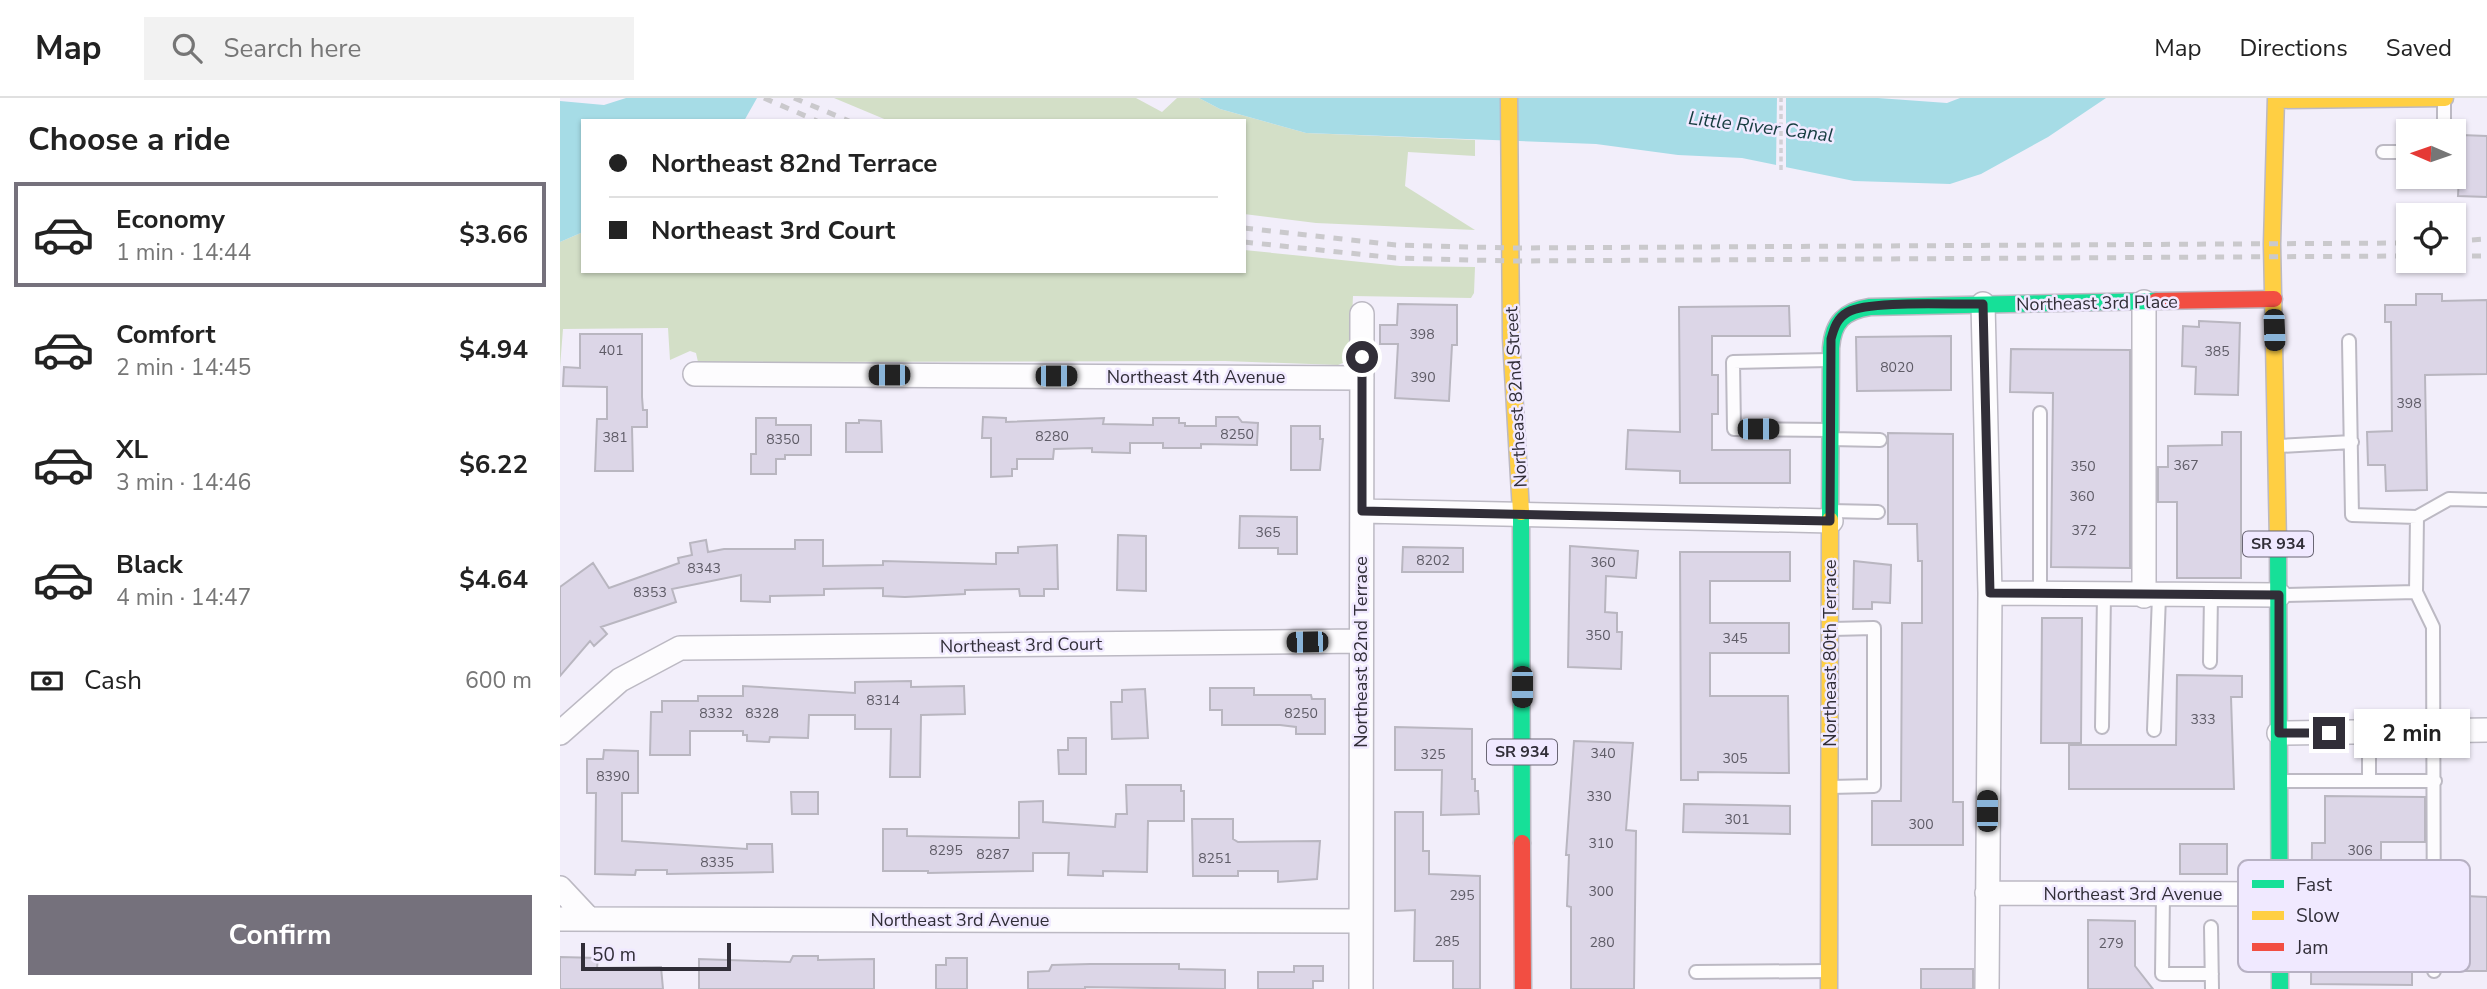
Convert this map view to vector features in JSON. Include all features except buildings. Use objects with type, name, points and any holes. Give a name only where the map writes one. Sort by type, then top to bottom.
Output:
[{"type":"main road","name":"Northeast 82nd Street","points":[[1509,98],[1511,338],[1521,515],[1523,989]]},
{"type":"main road","points":[[2276,99],[2444,98]]},
{"type":"main road","name":"SR 934","points":[[2276,99],[2273,299],[2279,595],[2279,860]]},
{"type":"main road","name":"Northeast 3rd Place","points":[[1839,319],[1851,310],[1870,307],[2273,299]]},
{"type":"main road","name":"Northeast 80th Terrace","points":[[1829,989],[1831,339],[1839,319]]},
{"type":"street","points":[[2144,302],[2152,596]]},
{"type":"street","points":[[1983,304],[1990,593],[1987,989]]},
{"type":"street","name":"Northeast 82nd Terrace","points":[[1361,989],[1362,314]]},
{"type":"street","name":"Northeast 4th Avenue","points":[[695,374],[1362,378]]},
{"type":"street","points":[[1362,511],[1521,515],[1830,516]]},
{"type":"street","points":[[1990,593],[2279,595]]},
{"type":"street","name":"Northeast 3rd Court","points":[[560,733],[620,680],[680,648],[1361,642]]},
{"type":"street","points":[[2279,733],[2487,730]]},
{"type":"street","points":[[560,888],[589,919]]},
{"type":"street","name":"Northeast 3rd Avenue","points":[[1987,893],[2238,894]]},
{"type":"street","name":"Northeast 3rd Avenue","points":[[560,919],[1361,921]]},
{"type":"lane","points":[[2444,98],[2444,119]]},
{"type":"lane","points":[[2382,152],[2396,152]]},
{"type":"lane","points":[[2349,341],[2352,515],[2417,517],[2449,499],[2487,500]]},
{"type":"lane","points":[[1831,360],[1733,362],[1734,429],[1880,440]]},
{"type":"lane","points":[[2040,414],[2040,594]]},
{"type":"lane","points":[[2277,446],[2352,442]]},
{"type":"lane","points":[[1830,516],[1878,512]]},
{"type":"lane","points":[[2417,517],[2416,592],[2433,627],[2435,860]]},
{"type":"lane","points":[[2279,595],[2416,592]]},
{"type":"lane","points":[[2102,727],[2104,595]]},
{"type":"lane","points":[[2210,662],[2211,595]]},
{"type":"lane","points":[[2152,596],[2154,730]]},
{"type":"lane","points":[[1830,629],[1874,628],[1874,786],[1830,787]]},
{"type":"lane","points":[[2369,733],[2369,781]]},
{"type":"lane","points":[[2279,781],[2435,780]]},
{"type":"lane","points":[[2163,895],[2162,974],[2211,974]]},
{"type":"lane","points":[[2211,927],[2212,989]]},
{"type":"lane","points":[[1696,972],[1829,971]]},
{"type":"path","points":[[1781,170],[1782,98]]},
{"type":"green space","points":[[834,98],[1136,98],[1162,112],[1177,98],[1199,98],[1220,109],[1306,133],[1475,140],[1475,156],[1408,152],[1405,186],[1475,230],[1316,223],[1246,214],[1246,119],[884,119]]},
{"type":"green space","points":[[581,233],[581,273],[1246,273],[1246,250],[1400,266],[1475,267],[1474,293],[1471,298],[1353,296],[1350,360],[1338,365],[1225,361],[698,362],[696,353],[690,351],[670,360],[668,328],[563,329],[560,367],[560,242]]},
{"type":"water","points":[[626,98],[757,98],[745,119],[581,119],[581,233],[560,242],[560,101],[604,105]]},
{"type":"water","name":"Little River Canal","points":[[1199,98],[1878,98],[1947,103],[1960,98],[2106,98],[2048,137],[1981,174],[1950,184],[1854,181],[1742,158],[1678,155],[1596,144],[1306,133],[1220,109]]},
{"type":"pier","points":[[1777,98],[1786,98],[1786,170],[1776,168]]},
{"type":"railway","points":[[764,98],[812,119]]},
{"type":"railway","points":[[794,98],[844,119]]},
{"type":"railway","points":[[1246,228],[1396,245],[1510,248],[2396,243]]},
{"type":"railway","points":[[2466,240],[2487,239]]},
{"type":"railway","points":[[1246,242],[1396,258],[1510,261],[2396,256]]},
{"type":"railway","points":[[2466,256],[2487,256]]},
{"type":"traffic: fast","points":[[1830,520],[1831,348],[1834,331],[1847,315],[1870,307],[2156,301]]},
{"type":"traffic: fast","points":[[1521,512],[1522,843]]},
{"type":"traffic: fast","points":[[2278,543],[2279,860]]},
{"type":"traffic: fast","points":[[2280,972],[2280,989]]},
{"type":"traffic: slow","points":[[1509,98],[1511,338],[1521,512]]},
{"type":"traffic: slow","points":[[2276,98],[2272,244],[2278,543]]},
{"type":"traffic: slow","points":[[2276,100],[2445,98]]},
{"type":"traffic: slow","points":[[1829,989],[1830,520]]},
{"type":"traffic: jam","points":[[2156,301],[2274,299]]},
{"type":"traffic: jam","points":[[1522,843],[1523,989]]},
{"type":"route","points":[[1362,357],[1362,511],[1830,521],[1831,339],[1839,319],[1858,308],[1983,304],[1990,593],[2279,595],[2279,733],[2329,733]]}]
